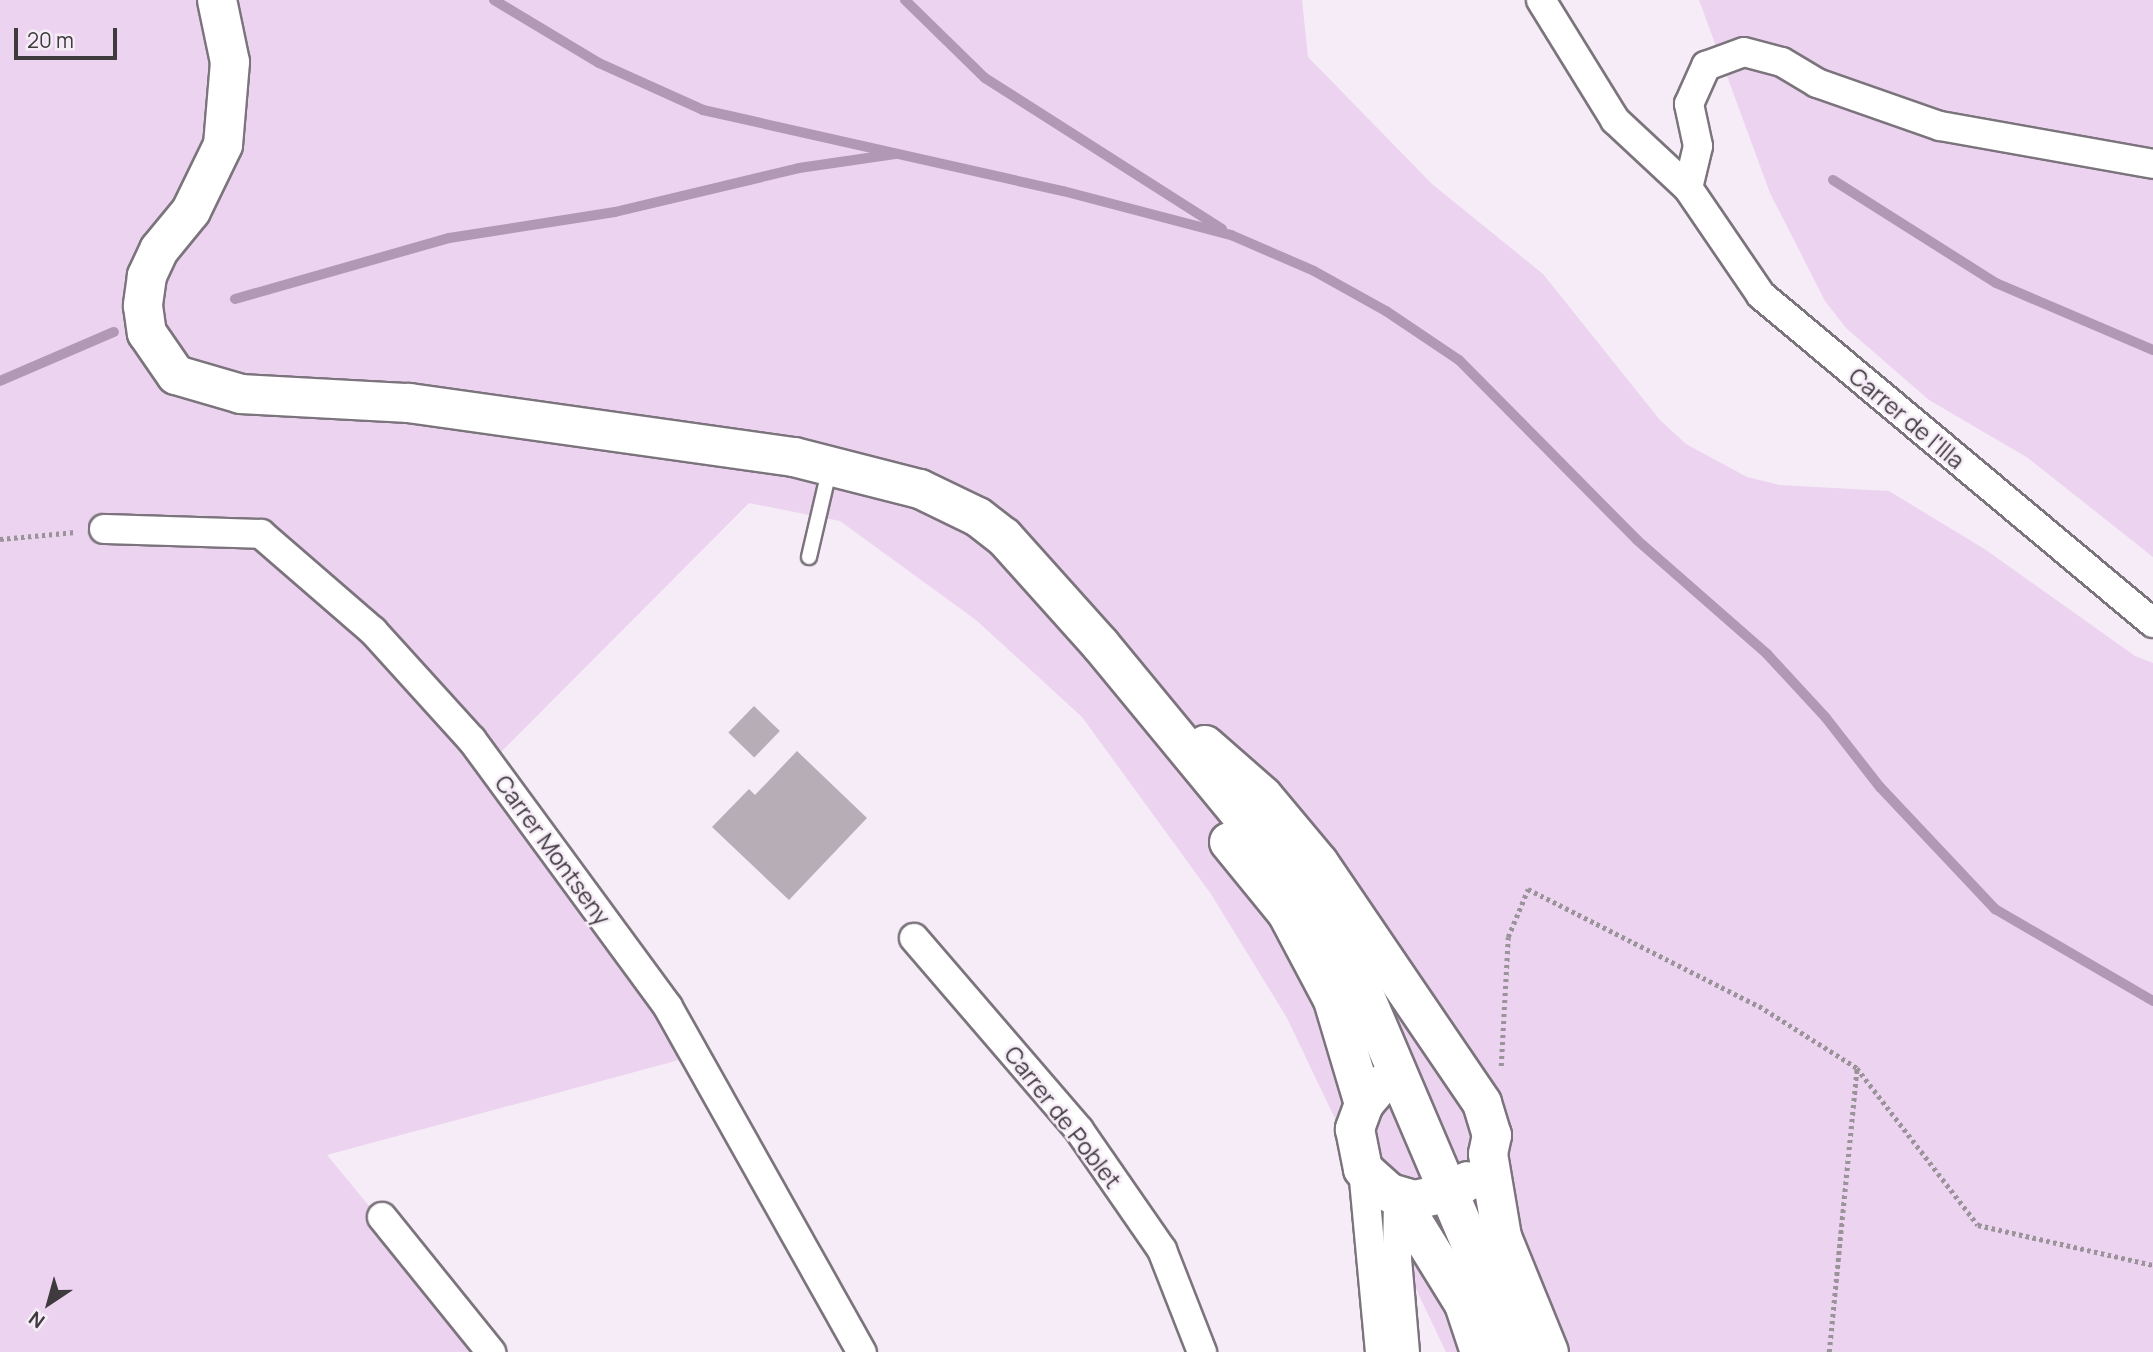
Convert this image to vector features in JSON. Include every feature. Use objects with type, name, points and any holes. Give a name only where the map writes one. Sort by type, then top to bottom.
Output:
[{"type":"street","points":[[217,0],[230,62],[223,145],[191,211],[159,250],[147,276],[143,306],[147,333],[176,375],[242,394],[408,403],[794,457],[920,489],[978,517],[1004,537],[1156,713],[1313,902],[1353,968],[1517,1352]]},
{"type":"street","name":"Carrer de l'Illa","points":[[1541,0],[1615,120],[1688,188],[1760,295],[2153,623]]},
{"type":"street","points":[[1688,188],[1698,146],[1689,104],[1706,66],[1744,52],[1782,62],[1817,83],[1940,126],[2153,163]]},
{"type":"street","name":"Carrer Montseny","points":[[104,529],[261,534],[373,631],[472,740],[668,1007],[862,1352]]},
{"type":"street","points":[[1156,713],[1224,757],[1263,796],[1319,863],[1465,1082],[1489,1137],[1502,1237],[1549,1352]]},
{"type":"street","points":[[1156,713],[1192,796],[1287,913],[1332,1000],[1364,1104]]},
{"type":"street","name":"Carrer de Poblet","points":[[914,938],[1079,1130],[1162,1250],[1202,1352]]},
{"type":"street","points":[[1380,1352],[1363,1169],[1355,1143],[1364,1104],[1374,1089],[1398,1073],[1420,1067],[1446,1070],[1465,1082]]},
{"type":"street","points":[[1398,1197],[1430,1199],[1448,1193],[1471,1179],[1489,1137]]},
{"type":"street","points":[[1363,1169],[1398,1197],[1464,1304],[1480,1352]]},
{"type":"street","points":[[1398,1197],[1397,1259],[1405,1352]]},
{"type":"street","points":[[382,1217],[491,1352]]},
{"type":"lane","points":[[809,557],[830,466]]},
{"type":"path","points":[[0,539],[104,529]]},
{"type":"path","points":[[1489,1137],[1499,1104],[1508,937],[1528,889],[1759,1006],[1857,1068],[1978,1225],[2153,1265]]},
{"type":"path","points":[[1829,1352],[1857,1068]]},
{"type":"shaded area","points":[[0,0],[1302,0],[1308,57],[1432,184],[1543,274],[1660,420],[1686,444],[1747,477],[1780,485],[1889,491],[1986,550],[2135,656],[2153,663],[2153,1352],[1446,1352],[1287,1018],[1211,894],[1082,717],[976,620],[840,521],[749,503],[478,775],[690,1057],[327,1155],[490,1352],[0,1352]]},
{"type":"shaded area","points":[[1699,0],[2153,0],[2153,557],[2028,458],[1929,400],[1846,328],[1825,301],[1770,193]]},
{"type":"building","points":[[754,706],[780,731],[754,758],[728,733]]},
{"type":"building","points":[[797,751],[867,818],[789,900],[712,827],[749,789],[755,795]]},
{"type":"waterway","points":[[494,0],[599,63],[703,110],[1063,191],[1231,235],[1314,271],[1386,311],[1459,360],[1637,540],[1767,654],[1826,718],[1880,787],[1995,909],[2153,1001]]},
{"type":"waterway","points":[[905,0],[985,78],[1222,229]]},
{"type":"waterway","points":[[235,299],[449,238],[615,212],[799,168],[895,154]]},
{"type":"waterway","points":[[1833,180],[1996,283],[2153,350]]},
{"type":"waterway","points":[[0,381],[114,332]]}]
